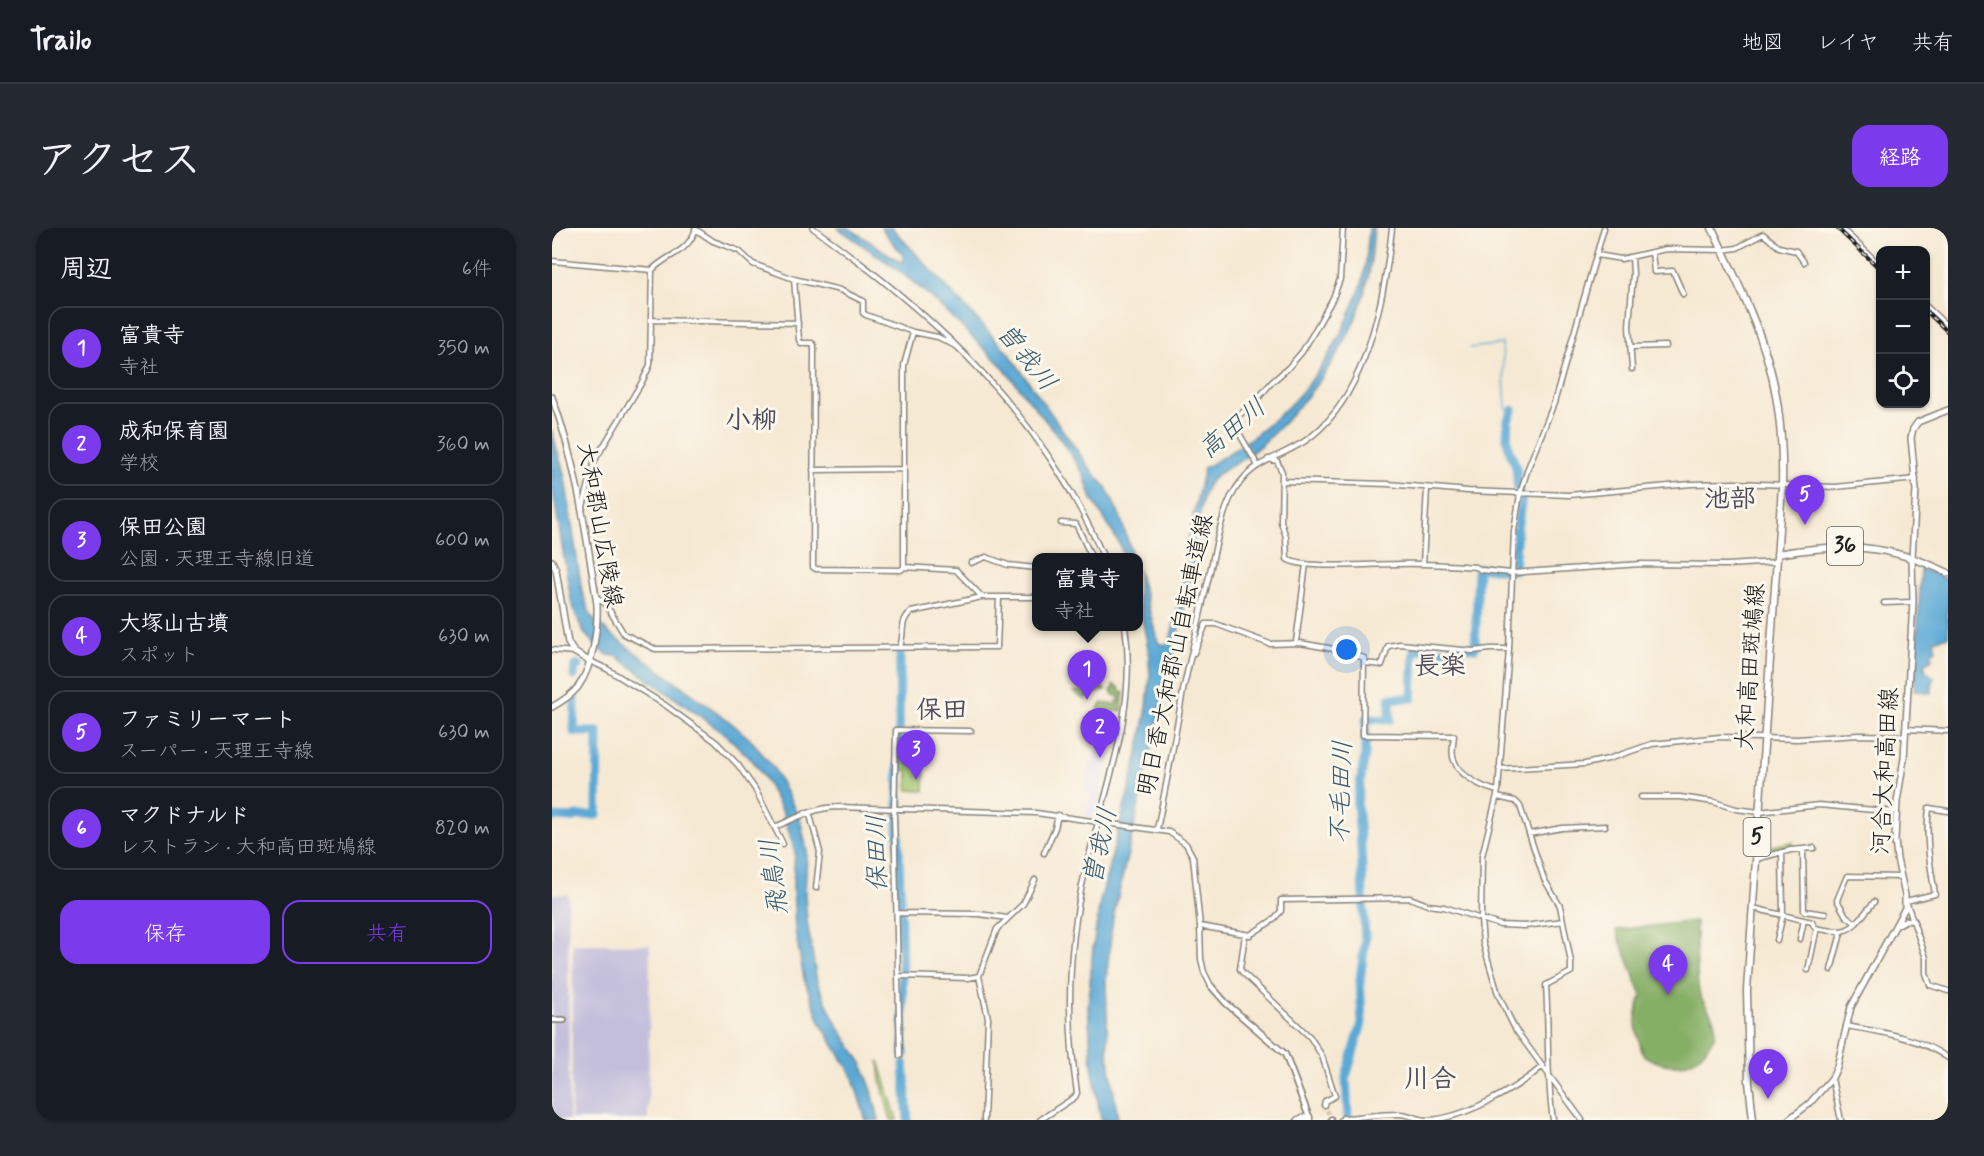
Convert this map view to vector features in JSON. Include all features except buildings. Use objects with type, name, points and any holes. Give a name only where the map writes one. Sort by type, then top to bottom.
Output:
[{"type":"main road","name":"大和高田斑鳩線","points":[[1712,228],[1757,331],[1769,365],[1781,438],[1782,486],[1747,1023],[1753,1120]]},
{"type":"main road","name":"大和郡山広陵線","points":[[552,397],[564,428],[578,482],[597,604],[597,629],[589,661],[579,685],[570,695],[552,707]]},
{"type":"main road","name":"河合大和高田線","points":[[1906,902],[1896,850],[1896,812],[1904,758],[1913,602],[1912,557],[1916,479],[1911,443],[1913,429],[1922,420],[1948,410]]},
{"type":"main road","name":"36","points":[[1777,554],[1823,547],[1851,546],[1884,550],[1912,557],[1948,573]]},
{"type":"main road","name":"大和郡山広陵線","points":[[552,561],[556,570],[568,644],[574,652]]},
{"type":"main road","points":[[574,652],[589,661]]},
{"type":"main road","points":[[1788,1120],[1809,1104],[1832,1078],[1855,999],[1904,912],[1906,902]]},
{"type":"main road","points":[[1298,1120],[1309,1119]]},
{"type":"street","points":[[813,228],[893,288],[986,374],[1025,423],[1068,486],[1102,553]]},
{"type":"street","points":[[1257,463],[1232,421],[1254,403],[1302,352],[1333,298],[1340,279],[1343,228]]},
{"type":"street","name":"明日香大和郡山自転車道線","points":[[1156,830],[1190,660],[1225,511],[1240,481],[1257,463],[1306,440],[1329,420],[1349,389],[1366,351],[1385,289],[1392,228]]},
{"type":"street","points":[[1582,1120],[1515,1029],[1498,994],[1484,943],[1481,919],[1482,855],[1498,790],[1509,649],[1511,571],[1520,494],[1554,403],[1604,228]]},
{"type":"street","points":[[1841,228],[1876,260]]},
{"type":"street","points":[[583,511],[595,460],[650,365],[652,270],[688,245],[696,229],[713,241],[739,251],[753,264],[794,279],[826,285],[854,295],[863,301],[863,313],[866,315],[913,333],[938,337],[958,347]]},
{"type":"street","points":[[1596,255],[1615,259],[1666,249],[1722,250],[1737,248],[1763,234],[1779,247],[1796,250],[1804,261]]},
{"type":"street","points":[[1652,252],[1654,272],[1673,272],[1683,294]]},
{"type":"street","points":[[1632,257],[1634,274],[1629,326],[1632,369]]},
{"type":"street","points":[[552,261],[652,270]]},
{"type":"street","points":[[794,279],[799,340],[801,343],[813,343],[814,345],[813,567],[816,569],[901,570],[904,567],[956,570],[982,597]]},
{"type":"street","points":[[1930,310],[1948,327]]},
{"type":"street","points":[[651,320],[798,323]]},
{"type":"street","points":[[904,567],[904,365],[913,333]]},
{"type":"street","points":[[1632,347],[1666,346]]},
{"type":"street","points":[[1268,459],[1277,460],[1281,468],[1283,481],[1281,522],[1286,537],[1287,559],[1290,562],[1423,564],[1511,571],[1641,564],[1727,565],[1777,562]]},
{"type":"street","points":[[813,470],[904,469]]},
{"type":"street","points":[[1283,481],[1388,484],[1520,494],[1569,495],[1680,485],[1734,483],[1835,487],[1916,479]]},
{"type":"street","points":[[578,482],[588,482]]},
{"type":"street","points":[[1423,564],[1427,488]]},
{"type":"street","points":[[1061,523],[1076,524],[1090,553]]},
{"type":"street","points":[[971,562],[986,557],[1008,565],[1032,568]]},
{"type":"street","points":[[1296,642],[1306,564]]},
{"type":"street","points":[[596,597],[605,603],[624,634],[655,649],[997,647],[999,597]]},
{"type":"street","points":[[899,646],[902,643],[903,622],[911,612],[982,597],[1032,597]]},
{"type":"street","points":[[1884,603],[1913,602]]},
{"type":"street","points":[[1190,660],[1206,624],[1216,624],[1270,644],[1296,642],[1345,651],[1364,658],[1363,735],[1454,736],[1453,759],[1455,764],[1485,788],[1498,790]]},
{"type":"street","points":[[1040,1120],[1075,1097],[1077,1093],[1069,1016],[1070,983],[1084,877],[1120,742],[1127,676],[1125,631]]},
{"type":"street","points":[[1364,663],[1382,665],[1388,646],[1400,644],[1473,651],[1509,649]]},
{"type":"street","points":[[552,650],[574,652]]},
{"type":"street","points":[[589,661],[608,669],[665,705],[716,742],[738,765],[755,789],[776,826],[783,844]]},
{"type":"street","points":[[1905,729],[1948,731]]},
{"type":"street","points":[[900,1056],[894,810],[896,730],[971,731]]},
{"type":"street","points":[[1499,769],[1585,764],[1652,744],[1720,737],[1797,739],[1864,734],[1904,736]]},
{"type":"street","points":[[1641,796],[1680,797],[1759,812],[1825,805],[1896,812]]},
{"type":"street","points":[[1497,797],[1515,801],[1520,806],[1544,879],[1560,906],[1571,962],[1571,972],[1546,985],[1553,1120]]},
{"type":"street","points":[[776,826],[824,807],[1022,812],[1058,815],[1169,832],[1178,837],[1191,853],[1204,972],[1211,986],[1226,1003],[1285,1054],[1309,1119]]},
{"type":"street","points":[[1948,811],[1929,808],[1928,854],[1935,894],[1906,902],[1926,958],[1926,973],[1930,985],[1948,991]]},
{"type":"street","points":[[804,813],[810,815],[820,852],[816,888]]},
{"type":"street","points":[[1044,854],[1058,815]]},
{"type":"street","points":[[1529,834],[1562,828],[1605,826]]},
{"type":"street","points":[[1756,859],[1782,852],[1814,848]]},
{"type":"street","points":[[1803,849],[1804,911],[1825,914]]},
{"type":"street","points":[[1777,940],[1783,915],[1782,852]]},
{"type":"street","points":[[1856,923],[1846,916],[1837,900],[1847,876],[1901,877]]},
{"type":"street","points":[[984,1120],[988,1018],[979,976],[998,929],[1023,904],[1035,880]]},
{"type":"street","points":[[1200,926],[1245,935],[1255,933],[1273,920],[1281,911],[1281,900],[1376,897],[1410,898],[1500,925],[1541,925],[1563,921]]},
{"type":"street","points":[[1753,908],[1812,922],[1817,928],[1839,933],[1856,923],[1874,902]]},
{"type":"street","points":[[897,913],[980,914],[1007,918]]},
{"type":"street","points":[[1800,939],[1804,920]]},
{"type":"street","points":[[1897,925],[1906,920],[1914,921]]},
{"type":"street","points":[[1808,970],[1817,928]]},
{"type":"street","points":[[1831,970],[1842,932]]},
{"type":"street","points":[[1245,935],[1242,972],[1310,1037],[1322,1056],[1335,1096],[1325,1101],[1324,1105]]},
{"type":"street","points":[[898,976],[968,978],[979,976]]},
{"type":"street","points":[[552,1020],[564,1020]]},
{"type":"street","points":[[1846,1026],[1911,1040],[1934,1048],[1948,1058]]},
{"type":"street","points":[[1342,1119],[1400,1114],[1426,1120],[1457,1114],[1496,1098],[1523,1083],[1543,1066]]},
{"type":"street","points":[[1832,1078],[1841,1120]]},
{"type":"shaded area","points":[[1101,726],[1116,730],[1101,787],[1098,815],[1093,819],[1086,817],[1091,794],[1083,792]]},
{"type":"shaded area","points":[[552,894],[568,894],[569,1120],[552,1120]]},
{"type":"shaded area","points":[[573,944],[650,945],[648,1120],[571,1120]]},
{"type":"green space","points":[[1113,685],[1119,687],[1120,692],[1124,692],[1122,711],[1100,712],[1098,708],[1102,703],[1116,705],[1117,701],[1120,701],[1119,697],[1112,694]]},
{"type":"green space","points":[[1102,687],[1105,690],[1083,699],[1074,692]]},
{"type":"green space","points":[[900,755],[925,756],[924,791],[908,790],[908,770],[899,770]]},
{"type":"green space","points":[[1793,842],[1793,846],[1761,853],[1761,848]]},
{"type":"green space","points":[[1696,921],[1699,990],[1715,1023],[1715,1034],[1702,1054],[1694,1060],[1669,1065],[1643,1055],[1636,1025],[1642,996],[1616,930]]},
{"type":"green space","points":[[879,1061],[897,1120],[891,1120],[881,1081]]},
{"type":"water","points":[[838,228],[849,228],[902,263],[903,255],[881,228],[892,228],[1010,355],[1090,469],[1106,487],[1120,516],[1132,553],[1123,553],[1119,543],[1092,499],[1083,473],[1061,440],[1001,365],[931,297],[898,270]]},
{"type":"water","points":[[1369,228],[1374,228],[1371,260],[1363,297],[1349,333],[1329,367],[1274,433],[1253,452],[1213,478],[1202,501],[1196,555],[1113,918],[1106,980],[1108,1051],[1118,1120],[1101,1120],[1092,1066],[1088,1005],[1100,902],[1137,758],[1147,708],[1150,675],[1143,623],[1143,588],[1158,642],[1164,645],[1170,641],[1188,560],[1188,539],[1204,468],[1252,437],[1273,420],[1310,382],[1340,336],[1360,290],[1365,270]]},
{"type":"water","points":[[552,431],[565,478],[582,592],[591,616],[610,634],[729,721],[751,740],[773,767],[800,819],[807,851],[805,895],[817,982],[837,1025],[862,1063],[879,1120],[866,1120],[852,1075],[821,1024],[804,979],[795,930],[793,886],[795,852],[783,813],[763,776],[753,761],[726,735],[616,656],[608,655],[599,649],[584,633],[572,606],[552,485]]},
{"type":"water","points":[[1921,569],[1937,574],[1948,581],[1946,616],[1948,636],[1934,640],[1936,650],[1931,652],[1932,659],[1925,664],[1925,670],[1934,678],[1931,693],[1914,690]]},
{"type":"waterway","points":[[1470,348],[1502,344],[1506,409],[1513,410]]},
{"type":"waterway","name":"不毛田川","points":[[1513,410],[1508,420],[1507,439],[1516,466],[1518,491]]},
{"type":"waterway","name":"不毛田川","points":[[1348,1120],[1346,1077],[1362,1023],[1360,979],[1365,942],[1357,803],[1365,754],[1366,719],[1390,720],[1390,698],[1412,698],[1414,650],[1450,651],[1453,646],[1475,648],[1478,571],[1481,568],[1514,570],[1522,497]]},
{"type":"waterway","name":"保田川","points":[[900,652],[898,814],[904,1054]]},
{"type":"waterway","points":[[574,676],[575,666],[579,665]]},
{"type":"waterway","points":[[552,817],[573,818],[597,815],[598,732],[574,732],[575,701]]},
{"type":"waterway","name":"保田川","points":[[904,1064],[908,1120]]},
{"type":"tunnel","points":[[1324,1105],[1331,1119]]},
{"type":"railway","points":[[1837,228],[1876,265]]},
{"type":"railway","points":[[1930,315],[1948,332]]},
{"type":"place","name":"ファミリーマート","points":[[1805,525]]},
{"type":"place","name":"富貴寺","points":[[1087,700]]},
{"type":"place","name":"成和保育園","points":[[1100,758]]},
{"type":"place","name":"保田公園","points":[[916,780]]},
{"type":"place","name":"大塚山古墳","points":[[1668,995]]},
{"type":"place","name":"マクドナルド","points":[[1768,1099]]},
{"type":"district","name":"小柳","points":[[751,421]]},
{"type":"district","name":"池部","points":[[1730,500]]},
{"type":"district","name":"長楽","points":[[1440,667]]},
{"type":"district","name":"保田","points":[[942,711]]},
{"type":"district","name":"川合","points":[[1430,1080]]},
{"type":"water label","name":"曽我川","points":[[1026,358]]},
{"type":"water label","name":"高田川","points":[[1233,429]]},
{"type":"water label","name":"曽我川","points":[[1101,846]]},
{"type":"water label","name":"飛鳥川","points":[[775,877]]}]
